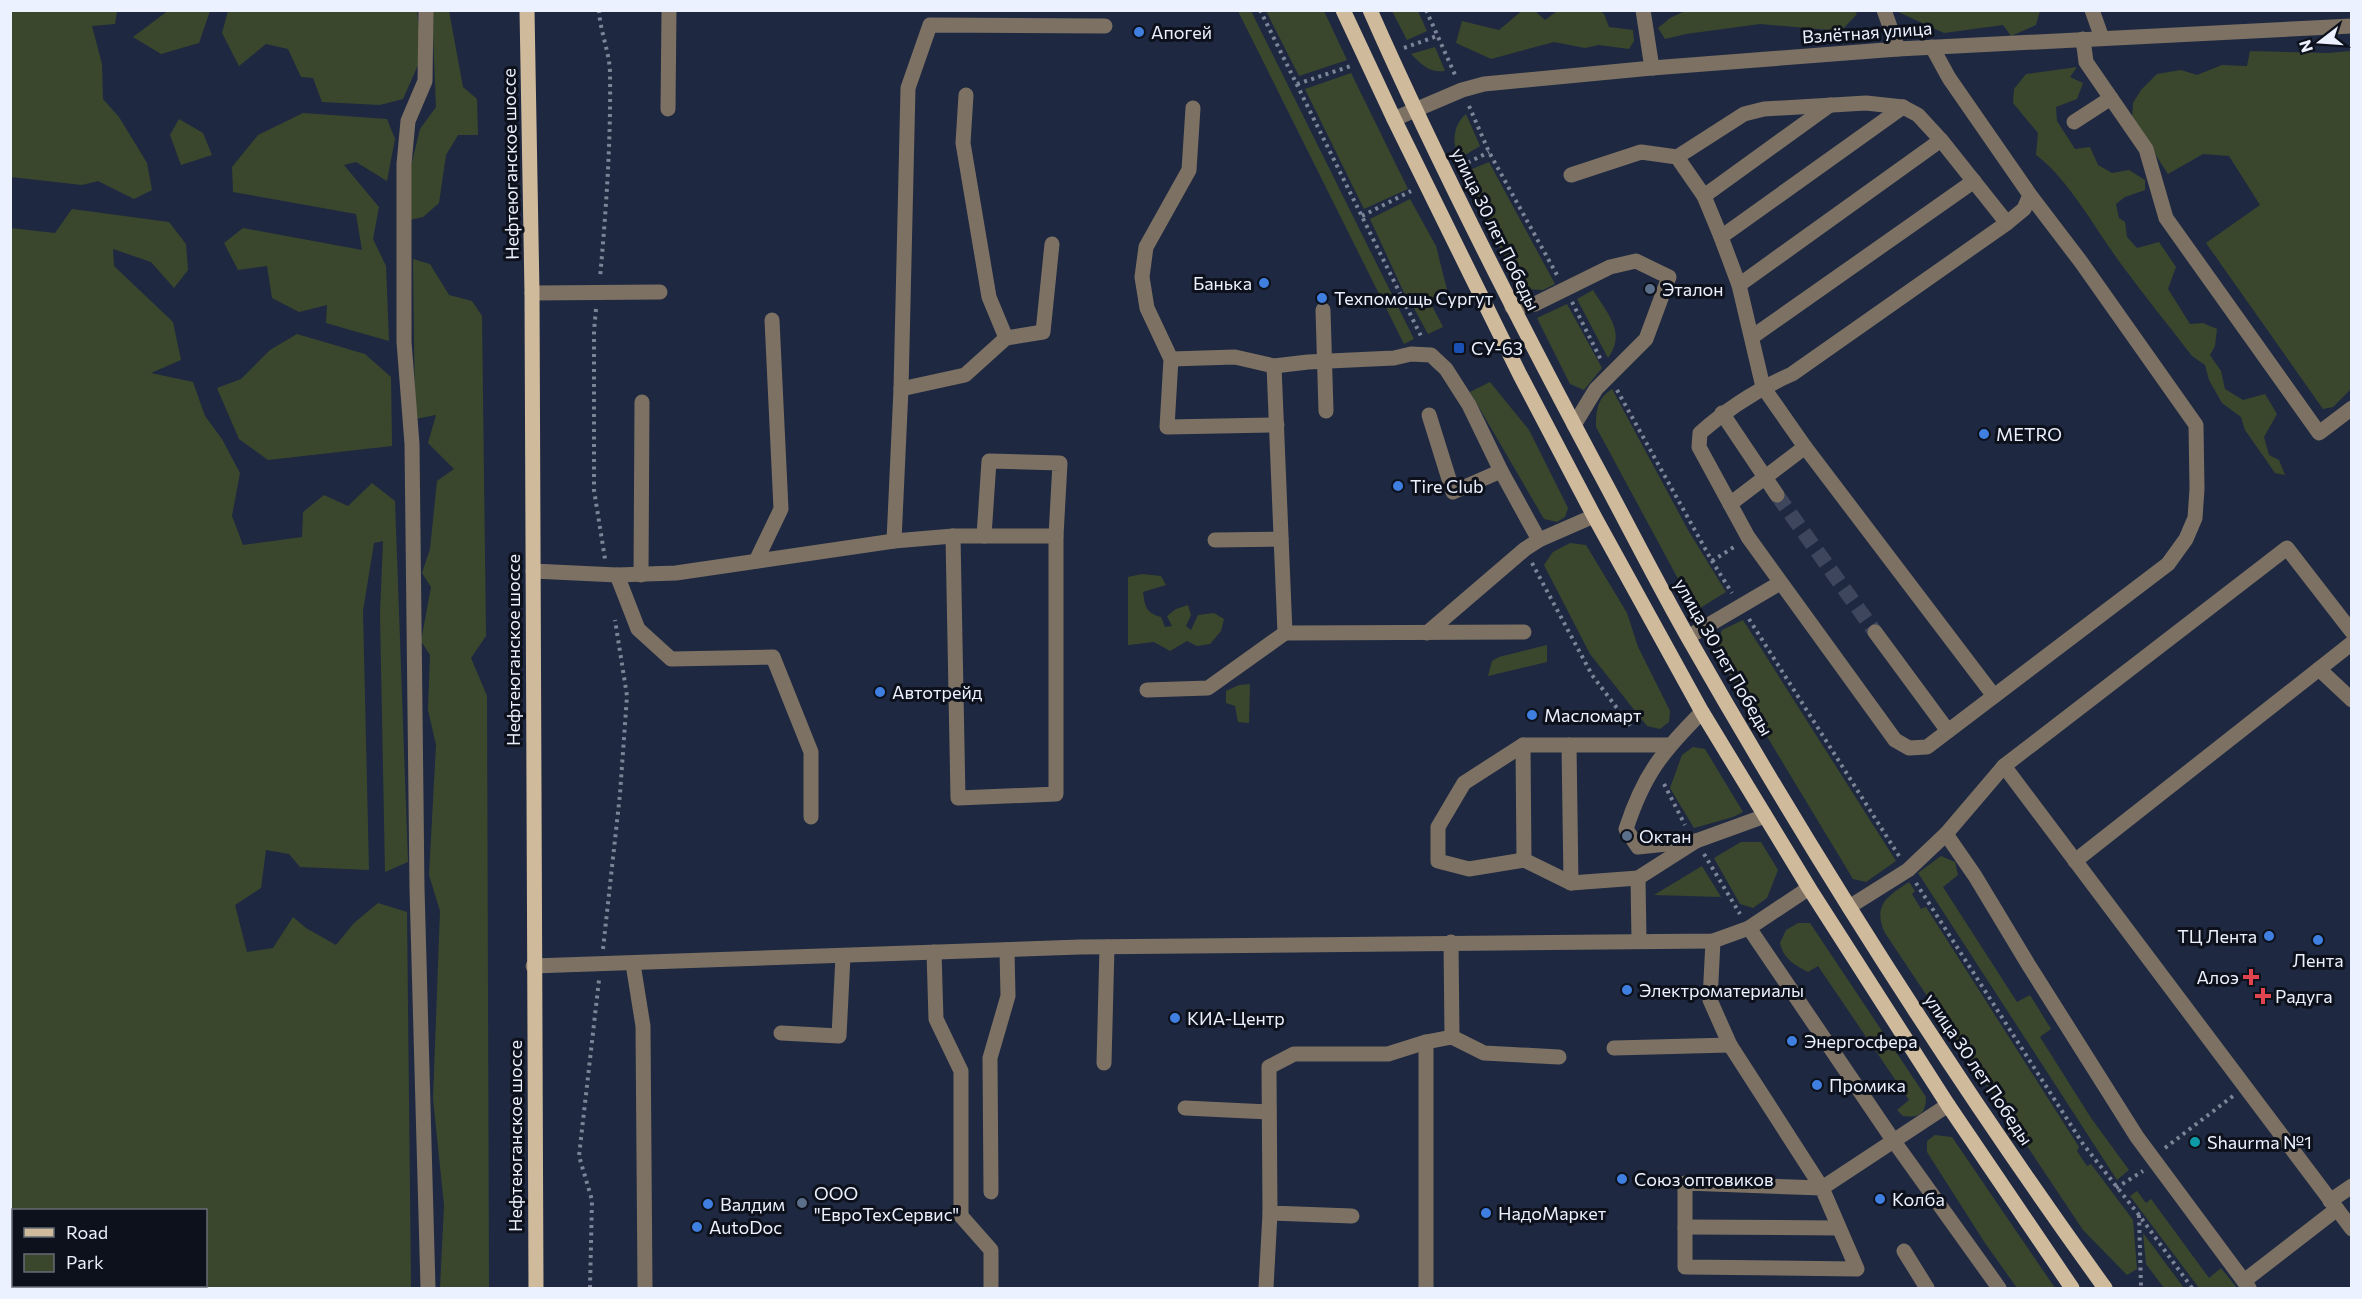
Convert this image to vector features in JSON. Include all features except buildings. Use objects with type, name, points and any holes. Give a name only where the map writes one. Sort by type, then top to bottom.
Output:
[{"type":"main road","name":"Нефтеюганское шоссе","points":[[527,10],[532,293],[536,1288]]},
{"type":"main road","points":[[1343,10],[1514,364],[1594,516],[1702,712],[1809,888],[1948,1105],[2072,1288]]},
{"type":"main road","name":"улица 30 лет Победы","points":[[1370,10],[1415,109],[1512,307],[1688,637],[1849,907],[1969,1091],[2104,1288]]},
{"type":"street","points":[[426,10],[425,81],[408,121],[404,164],[404,342],[411,444],[417,888],[428,1288]]},
{"type":"street","points":[[668,109],[669,10]]},
{"type":"street","points":[[1643,10],[1652,68]]},
{"type":"street","points":[[1884,10],[1898,49]]},
{"type":"street","points":[[2092,10],[2102,38]]},
{"type":"street","points":[[894,541],[901,389],[908,88],[930,25],[1105,26]]},
{"type":"street","name":"Взлётная улица","points":[[1394,119],[1462,90],[1484,84],[1898,49],[2352,26]]},
{"type":"street","points":[[2083,39],[2086,62],[2146,149],[2166,218],[2319,432],[2352,408]]},
{"type":"street","points":[[1932,47],[1949,78],[2030,195],[2081,262],[2196,425],[2196,508],[2195,518],[2186,539],[2168,564],[1927,747],[1909,748],[1894,740],[1748,537],[1699,447],[1700,433],[1722,413],[1763,387],[1792,374],[2007,223],[2024,209],[2030,195]]},
{"type":"street","points":[[966,95],[963,143],[989,297],[1006,338]]},
{"type":"street","points":[[2074,122],[2112,98]]},
{"type":"street","points":[[1571,175],[1641,152],[1677,158],[1744,114],[1764,109],[1866,103],[1903,107],[1918,115],[1941,140],[2007,223]]},
{"type":"street","points":[[1704,196],[1830,105]]},
{"type":"street","points":[[1721,237],[1903,107]]},
{"type":"street","points":[[1193,108],[1189,170],[1146,247],[1142,277],[1148,308],[1171,359],[1167,426],[1277,425]]},
{"type":"street","points":[[1739,285],[1941,140]]},
{"type":"street","points":[[1677,158],[1704,196],[1721,237],[1739,285],[1763,387],[1805,447],[1994,696]]},
{"type":"street","points":[[1752,337],[1974,181]]},
{"type":"street","points":[[901,389],[965,375],[1006,338],[1043,332],[1052,244]]},
{"type":"street","points":[[1512,307],[1535,304],[1610,267],[1636,261],[1669,277],[1646,339],[1596,389],[1574,425]]},
{"type":"street","points":[[532,293],[660,292]]},
{"type":"street","points":[[1323,310],[1326,411]]},
{"type":"street","points":[[756,561],[781,509],[772,320]]},
{"type":"street","points":[[1171,359],[1235,357],[1274,366],[1394,358],[1411,354],[1431,356],[1446,369],[1469,405],[1501,471],[1539,540]]},
{"type":"street","points":[[1274,366],[1285,633]]},
{"type":"street","points":[[641,575],[642,402]]},
{"type":"street","points":[[1722,413],[1777,495]]},
{"type":"street","points":[[1429,415],[1453,492],[1501,471]]},
{"type":"street","points":[[1730,504],[1805,447]]},
{"type":"street","points":[[953,536],[958,798],[1056,794],[1056,536],[1060,463],[989,461],[984,536]]},
{"type":"street","points":[[1427,633],[1511,559],[1539,540],[1594,516]]},
{"type":"street","points":[[533,571],[641,575],[676,573],[894,541],[953,536],[1056,536]]},
{"type":"street","points":[[1215,540],[1281,539]]},
{"type":"street","points":[[1849,907],[1908,870],[1946,834],[2004,766],[2287,548],[2352,632]]},
{"type":"street","points":[[612,574],[638,629],[671,659],[772,657],[811,752],[812,817]]},
{"type":"street","points":[[1688,637],[1780,583]]},
{"type":"street","points":[[1147,690],[1208,688],[1285,633],[1524,632]]},
{"type":"street","points":[[1875,632],[1948,731]]},
{"type":"street","points":[[2075,861],[2352,643]]},
{"type":"street","points":[[2319,669],[2352,700]]},
{"type":"street","points":[[1696,841],[1638,847],[1626,829],[1635,799],[1654,764],[1669,745],[1702,712]]},
{"type":"street","points":[[1669,745],[1523,745],[1464,783],[1438,827],[1438,861],[1469,869],[1524,860],[1571,883],[1638,878],[1696,841],[1765,816]]},
{"type":"street","points":[[1523,745],[1524,860]]},
{"type":"street","points":[[1569,745],[1571,883]]},
{"type":"street","points":[[2004,766],[2352,1229]]},
{"type":"street","points":[[1946,834],[1976,876],[2033,972],[2153,1159],[2247,1285],[2352,1186]]},
{"type":"street","points":[[1638,878],[1639,941]]},
{"type":"street","points":[[533,966],[1107,947],[1713,941],[1749,928],[1809,888]]},
{"type":"street","points":[[1749,928],[1893,1140],[1999,1288]]},
{"type":"street","points":[[1713,941],[1710,1000],[1730,1046],[1822,1188],[1857,1269],[1685,1267],[1685,1183],[1822,1188],[1948,1105]]},
{"type":"street","points":[[1451,942],[1452,1038]]},
{"type":"street","points":[[1104,1063],[1107,947]]},
{"type":"street","points":[[990,1192],[990,1058],[1008,996],[1007,950]]},
{"type":"street","points":[[934,952],[936,1019],[961,1071],[961,1216],[991,1250],[991,1288]]},
{"type":"street","points":[[781,1033],[840,1036],[843,956]]},
{"type":"street","points":[[633,964],[643,1026],[645,1288]]},
{"type":"street","points":[[1266,1288],[1270,1213],[1269,1067],[1294,1054],[1388,1054],[1426,1042],[1452,1038],[1484,1053],[1559,1057]]},
{"type":"street","points":[[1426,1042],[1426,1288]]},
{"type":"street","points":[[1614,1048],[1730,1046]]},
{"type":"street","points":[[1185,1108],[1269,1112]]},
{"type":"street","points":[[1270,1213],[1352,1216]]},
{"type":"street","points":[[1685,1227],[1839,1228]]},
{"type":"street","points":[[1904,1251],[1927,1288]]},
{"type":"path","points":[[599,10],[610,71],[605,225],[594,331],[594,490],[612,574]]},
{"type":"path","points":[[1426,10],[1489,152],[1712,561],[2083,1144],[2192,1288]]},
{"type":"path","points":[[1712,561],[1748,537]]},
{"type":"path","points":[[590,1288],[592,1200],[579,1156],[620,794],[627,696],[614,618]]},
{"type":"path","points":[[2116,1188],[2141,1173],[2153,1159],[2244,1087]]},
{"type":"path","points":[[2139,1215],[2141,1286],[2143,1288]]},
{"type":"green space","points":[[169,10],[210,11],[199,43],[161,54],[133,37]]},
{"type":"green space","points":[[1523,10],[1535,11],[1545,20],[1557,11],[1600,11],[1604,14],[1609,27],[1633,30],[1634,41],[1629,49],[1599,45],[1585,48],[1554,42],[1491,59],[1456,43],[1462,21],[1499,30]]},
{"type":"green space","points":[[10,11],[117,11],[115,24],[92,26],[102,64],[103,99],[119,117],[147,163],[152,190],[134,199],[98,181],[82,185],[11,177]]},
{"type":"green space","points":[[228,11],[417,11],[422,56],[403,99],[380,105],[322,102],[313,78],[301,77],[288,49],[266,44],[239,66],[222,33]]},
{"type":"green space","points":[[432,11],[449,11],[463,87],[477,99],[478,135],[458,135],[446,155],[439,203],[423,217],[410,220],[408,178],[420,129],[436,107]]},
{"type":"green space","points":[[1238,11],[1251,11],[1414,339],[1404,344]]},
{"type":"green space","points":[[1266,11],[1324,11],[1347,60],[1299,76]]},
{"type":"green space","points":[[1392,11],[1418,11],[1427,31],[1407,40]]},
{"type":"green space","points":[[1685,11],[1855,11],[1857,14],[1841,31],[1760,24],[1665,39],[1658,28],[1670,18]]},
{"type":"green space","points":[[1896,11],[2040,11],[2036,25],[2011,36],[2003,25],[1944,33]]},
{"type":"green space","points":[[1435,47],[1445,71],[1430,69],[1422,65],[1411,54]]},
{"type":"green space","points":[[2250,51],[2328,53],[2351,51],[2351,389],[2333,407],[2323,409],[2206,243],[2260,205],[2229,156],[2203,154],[2168,174],[2132,119],[2133,103],[2141,90],[2157,74],[2181,70],[2197,75],[2222,65],[2247,66]]},
{"type":"green space","points":[[2077,67],[2070,77],[2083,83],[2077,99],[2056,107],[2057,121],[2075,149],[2090,147],[2098,165],[2112,173],[2129,170],[2145,180],[2145,190],[2125,197],[2116,204],[2119,218],[2125,222],[2127,237],[2137,248],[2159,242],[2176,267],[2168,289],[2190,324],[2203,323],[2217,329],[2215,346],[2210,355],[2221,371],[2225,389],[2243,400],[2265,394],[2277,414],[2264,437],[2269,455],[2279,460],[2285,475],[2275,473],[2245,430],[2241,417],[2222,403],[2209,380],[2205,365],[2192,356],[2124,268],[2072,193],[2048,165],[2036,155],[2038,133],[2013,103],[2014,89],[2026,74]]},
{"type":"green space","points":[[1351,73],[1408,189],[1364,209],[1305,89]]},
{"type":"green space","points":[[303,113],[387,119],[395,139],[387,181],[356,162],[344,165],[379,207],[373,239],[386,266],[389,341],[326,323],[327,305],[299,312],[272,298],[267,266],[238,270],[224,243],[243,228],[362,250],[356,214],[233,192],[232,167],[258,135]]},
{"type":"green space","points":[[1466,114],[1480,146],[1460,158],[1455,147],[1455,135],[1458,124]]},
{"type":"green space","points":[[179,119],[203,133],[212,155],[181,165],[170,135]]},
{"type":"green space","points":[[1489,162],[1555,284],[1543,290],[1526,289],[1514,277],[1465,172]]},
{"type":"green space","points":[[1410,199],[1436,246],[1447,290],[1431,299],[1406,297],[1370,219]]},
{"type":"green space","points":[[72,209],[169,222],[186,244],[188,270],[174,288],[151,262],[113,249],[114,266],[173,322],[181,360],[151,373],[193,382],[205,416],[222,439],[240,473],[232,516],[243,545],[302,537],[303,512],[324,495],[348,506],[372,483],[395,501],[408,862],[385,872],[380,614],[383,541],[374,543],[363,611],[369,870],[300,867],[289,854],[266,850],[261,888],[235,905],[247,952],[273,948],[293,917],[306,928],[336,945],[354,923],[378,903],[407,912],[411,1288],[11,1288],[11,228],[55,233]]},
{"type":"green space","points":[[413,259],[430,264],[449,295],[472,301],[482,316],[486,636],[471,658],[487,696],[489,1288],[440,1288],[444,1205],[433,1099],[440,911],[429,875],[436,745],[428,710],[430,655],[421,641],[431,587],[422,573],[430,549],[437,481],[454,469],[428,443],[436,415],[415,419]]},
{"type":"green space","points":[[1593,290],[1609,315],[1615,332],[1616,340],[1608,358],[1577,299]]},
{"type":"green space","points":[[1410,301],[1430,302],[1443,327],[1428,334]]},
{"type":"green space","points":[[1567,304],[1602,368],[1584,390],[1570,384],[1537,318]]},
{"type":"green space","points":[[297,334],[365,354],[391,377],[392,446],[268,460],[239,439],[217,388],[241,379],[270,350]]},
{"type":"green space","points":[[1490,382],[1529,430],[1568,508],[1565,517],[1557,522],[1544,519],[1470,392]]},
{"type":"green space","points":[[1612,389],[1688,530],[1726,592],[1697,610],[1596,427],[1598,405]]},
{"type":"green space","points":[[1570,543],[1586,545],[1627,613],[1638,647],[1670,711],[1669,722],[1660,729],[1647,726],[1590,654],[1544,565],[1553,552]]},
{"type":"green space","points":[[1142,574],[1161,576],[1166,585],[1143,592],[1147,609],[1152,614],[1161,617],[1165,627],[1172,626],[1167,616],[1176,609],[1188,605],[1191,615],[1186,626],[1191,630],[1198,615],[1214,613],[1224,619],[1221,631],[1210,644],[1197,646],[1187,641],[1170,651],[1154,642],[1128,645],[1128,577]]},
{"type":"green space","points":[[1743,620],[1896,861],[1866,882],[1853,879],[1719,657],[1719,638],[1722,630]]},
{"type":"green space","points":[[1547,645],[1547,662],[1488,676],[1492,661],[1499,657]]},
{"type":"green space","points":[[1250,684],[1249,723],[1238,722],[1235,706],[1226,703],[1226,691],[1239,685]]},
{"type":"green space","points":[[1693,747],[1705,749],[1743,812],[1694,828],[1670,788],[1682,755]]},
{"type":"green space","points":[[1741,842],[1761,842],[1778,870],[1767,898],[1753,908],[1740,904],[1714,858]]},
{"type":"green space","points":[[1941,856],[1955,862],[1958,875],[1943,887],[2017,1002],[2030,995],[2051,1029],[2040,1037],[2091,1118],[2129,1170],[2117,1180],[1918,873]]},
{"type":"green space","points":[[1702,866],[1721,897],[1654,895]]},
{"type":"green space","points":[[1909,882],[1915,891],[1912,894],[1921,909],[1926,907],[2079,1147],[2077,1151],[2087,1166],[2091,1164],[2133,1220],[2137,1269],[2127,1275],[2083,1230],[1885,933],[1881,923],[1881,908],[1889,897]]},
{"type":"green space","points":[[1798,923],[1810,923],[1926,1097],[1925,1107],[1920,1114],[1903,1116],[1897,1110],[1909,1100],[1818,966],[1808,972],[1794,964],[1784,953],[1780,943],[1786,930]]},
{"type":"green space","points":[[1935,1135],[1952,1137],[2055,1288],[2017,1288],[1985,1243],[1927,1152],[1927,1141]]},
{"type":"green space","points":[[2137,1191],[2146,1203],[2151,1199],[2209,1278],[2221,1268],[2237,1288],[2199,1288],[2130,1196]]},
{"type":"green space","points":[[2143,1233],[2184,1288],[2164,1288],[2146,1264]]},
{"type":"tunnel","points":[[1777,495],[1875,632]]},
{"type":"place","name":"Апогей","points":[[1139,32]]},
{"type":"place","name":"Банька","points":[[1264,283]]},
{"type":"place","name":"Эталон","points":[[1650,289]]},
{"type":"place","name":"Техпомощь Сургут","points":[[1322,298]]},
{"type":"place","name":"СУ-63","points":[[1459,348]]},
{"type":"place","name":"METRO","points":[[1984,434]]},
{"type":"place","name":"Tire Club","points":[[1398,486]]},
{"type":"place","name":"Автотрейд","points":[[880,692]]},
{"type":"place","name":"Масломарт","points":[[1532,715]]},
{"type":"place","name":"Октан","points":[[1627,836]]},
{"type":"place","name":"ТЦ Лента","points":[[2269,936]]},
{"type":"place","name":"Лента","points":[[2318,940]]},
{"type":"place","name":"Алоэ","points":[[2251,977]]},
{"type":"place","name":"Электроматериалы","points":[[1627,990]]},
{"type":"place","name":"Радуга","points":[[2263,996]]},
{"type":"place","name":"КИА-Центр","points":[[1175,1018]]},
{"type":"place","name":"Энергосфера","points":[[1792,1041]]},
{"type":"place","name":"Промика","points":[[1817,1085]]},
{"type":"place","name":"Shaurma №1","points":[[2195,1142]]},
{"type":"place","name":"Союз оптовиков","points":[[1622,1179]]},
{"type":"place","name":"Колба","points":[[1880,1199]]},
{"type":"place","name":"ООО \"ЕвроТехСервис\"","points":[[802,1203]]},
{"type":"place","name":"Валдим","points":[[708,1204]]},
{"type":"place","name":"НадоМаркет","points":[[1486,1213]]},
{"type":"place","name":"AutoDoc","points":[[697,1227]]}]
